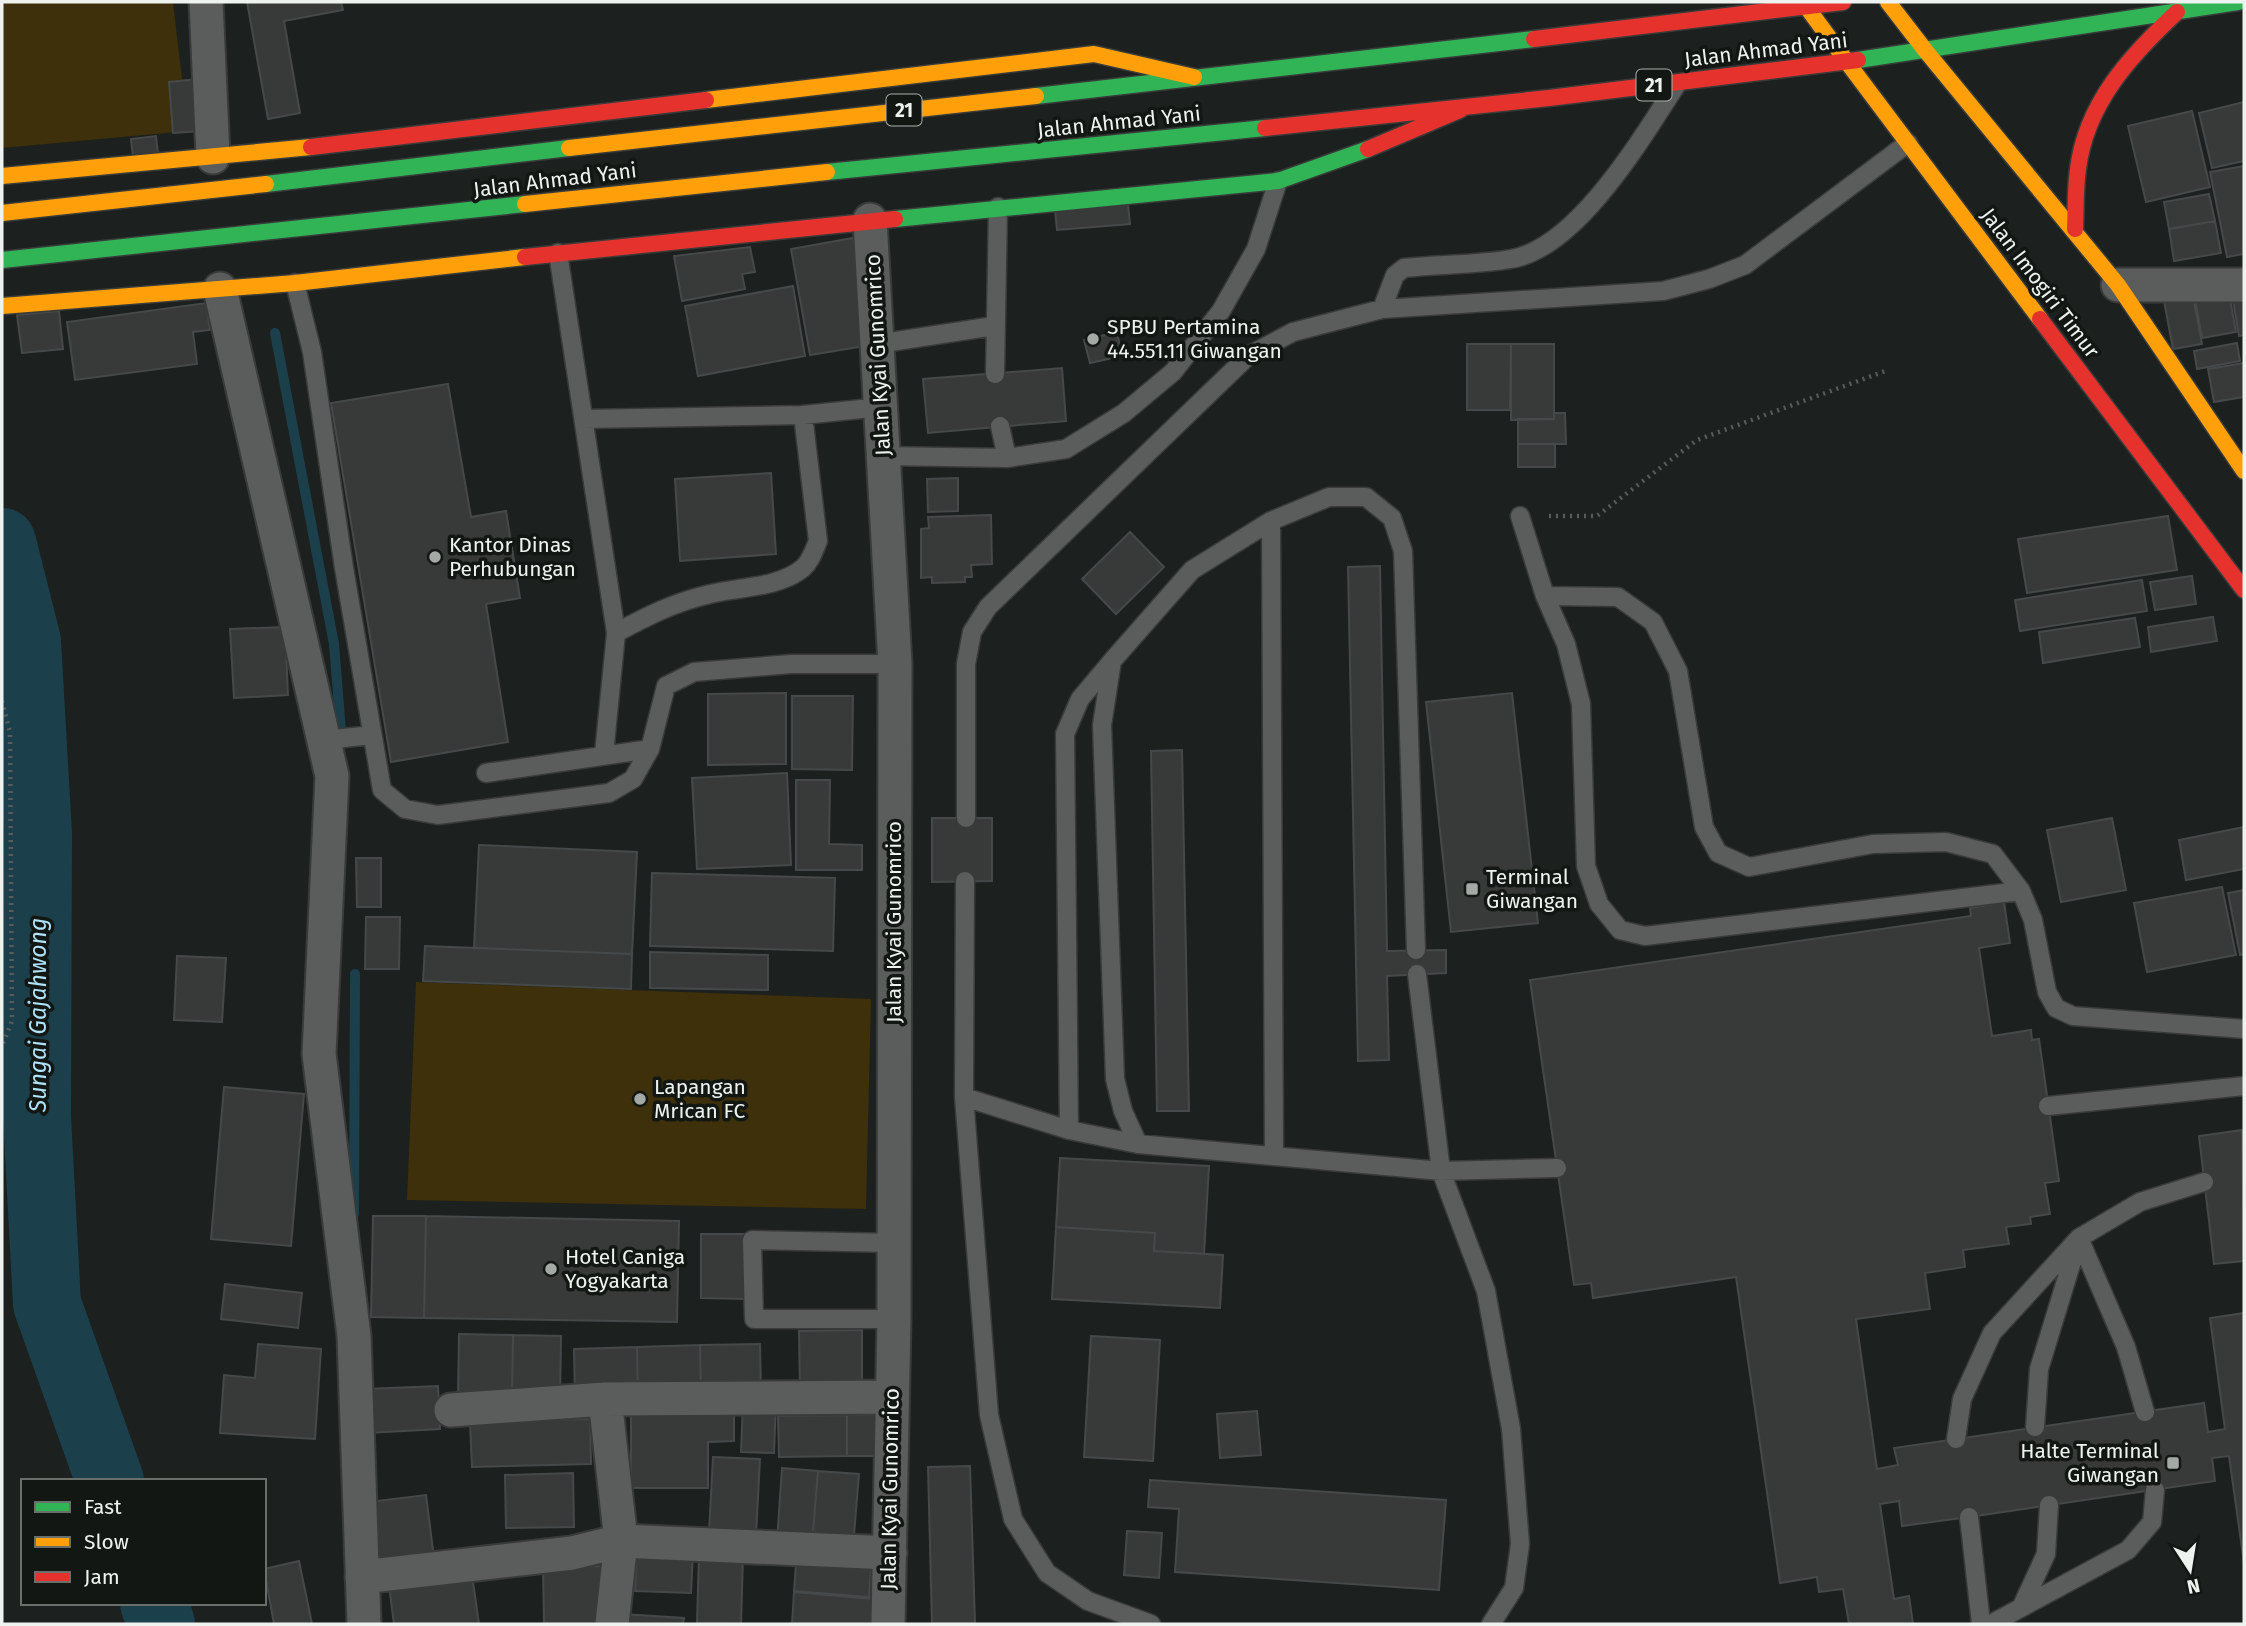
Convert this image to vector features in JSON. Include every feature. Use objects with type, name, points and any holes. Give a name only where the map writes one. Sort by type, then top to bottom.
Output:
[{"type":"main road","name":"Jalan Ahmad Yani","points":[[2,213],[686,140],[1804,4],[1843,2]]},
{"type":"main road","points":[[1888,2],[2118,285],[2244,471]]},
{"type":"main road","name":"Jalan Ahmad Yani","points":[[2,260],[288,233],[689,179],[1462,109],[1847,62],[2238,2]]},
{"type":"main road","name":"Jalan Imogiri Timur","points":[[1804,4],[2244,590]]},
{"type":"main road","points":[[2075,229],[2078,167],[2097,107],[2131,55],[2177,12]]},
{"type":"main road","points":[[2,176],[213,158],[1094,54],[1202,79]]},
{"type":"main road","points":[[2,306],[295,283],[870,220],[1278,181],[1390,142],[1462,109]]},
{"type":"street","points":[[206,2],[213,158]]},
{"type":"street","name":"Jalan Kyai Gunomrico","points":[[870,220],[895,664],[894,1319],[888,1624]]},
{"type":"street","points":[[2118,285],[2244,285]]},
{"type":"street","points":[[220,289],[330,739],[332,776],[319,1054],[354,1336],[364,1624]]},
{"type":"street","points":[[451,1410],[605,1399],[892,1397]]},
{"type":"street","points":[[605,1399],[621,1541],[612,1624]]},
{"type":"street","points":[[362,1577],[572,1553],[621,1541],[890,1553]]},
{"type":"lane","points":[[1382,309],[1395,275],[1404,268],[1513,259],[1564,234],[1637,144],[1678,82]]},
{"type":"lane","points":[[966,818],[966,664],[972,632],[988,607],[1248,356],[1293,332],[1382,309],[1663,291],[1709,279],[1745,265],[1909,143]]},
{"type":"lane","points":[[883,456],[1007,458],[1066,449],[1124,413],[1174,372],[1221,311],[1256,249],[1278,181]]},
{"type":"lane","points":[[995,374],[999,207]]},
{"type":"lane","points":[[558,253],[616,633],[604,754]]},
{"type":"lane","points":[[295,283],[312,352],[365,736],[382,790],[405,809],[438,815],[609,793],[633,779],[650,749],[666,686],[694,672],[791,664],[895,664]]},
{"type":"lane","points":[[877,344],[995,326]]},
{"type":"lane","points":[[584,419],[803,415],[881,407]]},
{"type":"lane","points":[[616,633],[660,608],[710,594],[779,580],[802,569],[818,541],[803,415]]},
{"type":"lane","points":[[1000,426],[1007,458]]},
{"type":"lane","points":[[1069,1130],[1065,734],[1080,699],[1192,570],[1271,521],[1329,497],[1366,497],[1392,518],[1403,551],[1416,950]]},
{"type":"lane","points":[[1520,516],[1545,596],[1566,644],[1581,704],[1586,866],[1599,904],[1620,930],[1645,936],[2021,891]]},
{"type":"lane","points":[[1271,521],[1273,1156]]},
{"type":"lane","points":[[1545,596],[1618,597],[1653,622],[1678,671],[1704,827],[1718,853],[1749,867],[1873,844],[1946,842],[1993,854],[2021,891],[2033,920],[2047,992],[2056,1008],[2073,1016],[2244,1029]]},
{"type":"lane","points":[[1112,662],[1102,725],[1115,1079],[1124,1111],[1138,1144]]},
{"type":"lane","points":[[330,739],[365,736]]},
{"type":"lane","points":[[486,773],[650,749]]},
{"type":"lane","points":[[965,881],[964,1097],[989,1415],[1013,1519],[1047,1573],[1088,1601],[1152,1624]]},
{"type":"lane","points":[[1417,974],[1441,1171],[1486,1291],[1511,1429],[1520,1544],[1514,1588],[1491,1624]]},
{"type":"lane","points":[[2048,1106],[2244,1086]]},
{"type":"lane","points":[[964,1097],[1069,1130],[1138,1144],[1441,1171],[1556,1168]]},
{"type":"lane","points":[[1956,1439],[1962,1399],[1992,1333],[2079,1238],[2140,1202],[2204,1182]]},
{"type":"lane","points":[[2079,1238],[2126,1347],[2145,1412]]},
{"type":"lane","points":[[2035,1427],[2039,1369],[2079,1238]]},
{"type":"lane","points":[[894,1243],[752,1240],[754,1318],[894,1319]]},
{"type":"lane","points":[[1991,1624],[2128,1550],[2152,1522],[2155,1490]]},
{"type":"lane","points":[[2021,1608],[2046,1554],[2049,1505]]},
{"type":"lane","points":[[1969,1517],[1980,1624]]},
{"type":"path","points":[[1520,516],[1597,516],[1697,440],[1888,370]]},
{"type":"path","points":[[2,701],[10,732],[12,1008],[12,1021],[2,1046]]},
{"type":"shaded area","points":[[2,2],[173,2],[188,131],[2,148]]},
{"type":"shaded area","name":"Lapangan Mrican FC","points":[[416,982],[871,999],[866,1209],[407,1200]]},
{"type":"building","points":[[247,2],[341,2],[343,10],[284,21],[300,113],[268,119]]},
{"type":"building","points":[[198,79],[202,131],[173,133],[169,82]]},
{"type":"building","points":[[2244,102],[2244,161],[2212,168],[2199,113]]},
{"type":"building","points":[[2192,111],[2210,187],[2146,202],[2128,126]]},
{"type":"building","points":[[156,136],[158,153],[133,156],[131,139]]},
{"type":"building","points":[[2244,166],[2244,254],[2227,257],[2210,172]]},
{"type":"building","points":[[2209,194],[2215,221],[2169,229],[2164,202]]},
{"type":"building","points":[[1128,204],[1130,224],[1057,230],[1055,210]]},
{"type":"building","points":[[2215,221],[2221,253],[2174,261],[2169,229]]},
{"type":"building","points":[[853,238],[871,345],[810,355],[791,249]]},
{"type":"building","points":[[750,247],[755,272],[742,274],[745,289],[682,301],[674,256]]},
{"type":"building","points":[[793,286],[805,356],[698,376],[685,306]]},
{"type":"building","points":[[2229,293],[2236,332],[2202,338],[2195,299]]},
{"type":"building","points":[[2193,296],[2202,344],[2173,349],[2164,301]]},
{"type":"building","points":[[2244,298],[2244,335],[2239,336],[2233,300]]},
{"type":"building","points":[[206,303],[210,330],[193,332],[197,364],[75,380],[67,322]]},
{"type":"building","points":[[59,311],[63,349],[22,353],[17,315]]},
{"type":"building","points":[[1117,332],[1122,356],[1090,363],[1084,340]]},
{"type":"building","points":[[2237,343],[2240,361],[2197,369],[2194,351]]},
{"type":"building","points":[[1467,344],[1511,344],[1510,410],[1467,410]]},
{"type":"building","points":[[1511,344],[1554,344],[1554,419],[1511,420]]},
{"type":"building","points":[[2244,363],[2244,397],[2214,402],[2208,369]]},
{"type":"building","points":[[1062,368],[1066,421],[928,433],[923,379]]},
{"type":"building","name":"Kantor Dinas Perhubungan","points":[[448,384],[471,517],[506,511],[520,598],[486,604],[508,742],[391,762],[331,403]]},
{"type":"building","points":[[1554,413],[1565,413],[1566,444],[1518,444],[1518,419],[1554,419]]},
{"type":"building","points":[[1518,444],[1555,444],[1555,467],[1518,467]]},
{"type":"building","points":[[771,473],[776,554],[680,561],[675,479]]},
{"type":"building","points":[[958,478],[958,511],[928,512],[927,479]]},
{"type":"building","points":[[991,515],[992,564],[971,565],[972,577],[965,577],[965,582],[932,583],[932,577],[921,578],[921,529],[929,528],[928,517]]},
{"type":"building","points":[[2168,516],[2177,570],[2027,593],[2018,539]]},
{"type":"building","points":[[1130,532],[1164,567],[1116,614],[1082,579]]},
{"type":"building","points":[[1380,566],[1387,951],[1446,950],[1446,973],[1387,976],[1389,1060],[1358,1061],[1348,567]]},
{"type":"building","points":[[2192,576],[2196,604],[2155,610],[2150,582]]},
{"type":"building","points":[[2142,580],[2147,611],[2020,631],[2015,600]]},
{"type":"building","points":[[2213,617],[2217,641],[2151,652],[2148,627]]},
{"type":"building","points":[[2135,618],[2140,647],[2043,663],[2039,632]]},
{"type":"building","points":[[285,627],[288,695],[234,698],[230,629]]},
{"type":"building","points":[[786,693],[786,764],[708,765],[708,694]]},
{"type":"building","points":[[1512,693],[1538,923],[1451,932],[1426,702]]},
{"type":"building","points":[[792,696],[853,696],[852,770],[792,769]]},
{"type":"building","points":[[1182,750],[1189,1111],[1157,1111],[1151,751]]},
{"type":"building","points":[[787,773],[791,865],[697,869],[692,778]]},
{"type":"building","points":[[796,780],[830,780],[829,844],[862,845],[862,870],[796,870]]},
{"type":"building","points":[[932,818],[992,818],[992,881],[932,882]]},
{"type":"building","points":[[2112,818],[2126,890],[2061,902],[2047,830]]},
{"type":"building","points":[[2244,827],[2244,869],[2186,880],[2179,840]]},
{"type":"building","points":[[479,845],[637,852],[632,954],[474,948]]},
{"type":"building","points":[[356,858],[381,858],[381,907],[357,907]]},
{"type":"building","points":[[652,873],[835,878],[833,951],[650,946]]},
{"type":"building","points":[[2222,887],[2236,955],[2147,972],[2134,903]]},
{"type":"building","points":[[2244,890],[2244,954],[2240,955],[2228,893]]},
{"type":"building","points":[[2004,902],[2010,943],[1979,948],[1992,1036],[2031,1030],[2032,1040],[2039,1039],[2059,1181],[2045,1183],[2050,1214],[2030,1217],[2031,1224],[2006,1227],[2009,1244],[1963,1250],[1965,1267],[1925,1273],[1930,1309],[1856,1319],[1877,1469],[1898,1465],[1894,1448],[2204,1403],[2208,1432],[2225,1429],[2210,1318],[2244,1313],[2244,1563],[2229,1456],[2212,1458],[2215,1481],[1969,1517],[1902,1526],[1899,1501],[1880,1504],[1894,1599],[1909,1596],[1913,1624],[1849,1624],[1843,1589],[1819,1592],[1817,1577],[1780,1583],[1736,1277],[1593,1298],[1591,1283],[1574,1285],[1530,980],[1971,916],[1970,908]]},
{"type":"building","points":[[366,917],[400,917],[399,969],[365,969]]},
{"type":"building","points":[[425,946],[632,954],[631,989],[423,981]]},
{"type":"building","points":[[650,952],[768,955],[768,990],[650,988]]},
{"type":"building","points":[[177,956],[226,958],[222,1022],[174,1020]]},
{"type":"building","points":[[224,1087],[304,1094],[291,1246],[211,1239]]},
{"type":"building","points":[[2242,1130],[2244,1261],[2214,1264],[2199,1136]]},
{"type":"building","points":[[1060,1158],[1209,1166],[1204,1254],[1154,1251],[1155,1233],[1056,1227]]},
{"type":"building","points":[[373,1216],[426,1216],[424,1318],[371,1317]]},
{"type":"building","name":"Hotel Caniga Yogyakarta","points":[[426,1216],[679,1221],[677,1322],[424,1318]]},
{"type":"building","points":[[1056,1227],[1155,1233],[1154,1251],[1223,1255],[1220,1308],[1052,1299]]},
{"type":"building","points":[[701,1234],[745,1234],[745,1299],[701,1298]]},
{"type":"building","points":[[225,1284],[302,1293],[298,1328],[221,1319]]},
{"type":"building","points":[[862,1330],[862,1393],[800,1393],[799,1331]]},
{"type":"building","points":[[459,1334],[513,1335],[512,1399],[458,1399]]},
{"type":"building","points":[[513,1335],[561,1336],[560,1400],[512,1399]]},
{"type":"building","points":[[1091,1336],[1160,1340],[1153,1461],[1084,1457]]},
{"type":"building","points":[[258,1344],[321,1349],[315,1439],[220,1433],[224,1375],[255,1378]]},
{"type":"building","points":[[760,1344],[761,1394],[701,1396],[700,1345]]},
{"type":"building","points":[[700,1345],[701,1396],[638,1397],[637,1347]]},
{"type":"building","points":[[637,1347],[638,1397],[575,1399],[574,1349]]},
{"type":"building","points":[[438,1386],[440,1429],[368,1433],[366,1389]]},
{"type":"building","points":[[743,1401],[776,1402],[774,1453],[741,1452]]},
{"type":"building","points":[[631,1405],[734,1405],[734,1441],[708,1442],[708,1488],[631,1488]]},
{"type":"building","points":[[1257,1411],[1261,1455],[1220,1458],[1217,1414]]},
{"type":"building","points":[[847,1415],[847,1456],[779,1457],[778,1416]]},
{"type":"building","points":[[847,1415],[876,1415],[877,1456],[847,1456]]},
{"type":"building","points":[[590,1419],[591,1464],[472,1467],[470,1422]]},
{"type":"building","points":[[713,1457],[760,1459],[756,1535],[709,1532]]},
{"type":"building","points":[[970,1466],[975,1624],[932,1624],[928,1467]]},
{"type":"building","points":[[782,1468],[818,1471],[812,1544],[777,1541]]},
{"type":"building","points":[[818,1471],[859,1474],[853,1547],[812,1544]]},
{"type":"building","points":[[573,1473],[574,1527],[506,1528],[505,1475]]},
{"type":"building","points":[[1150,1480],[1446,1500],[1439,1590],[1175,1572],[1179,1509],[1148,1507]]},
{"type":"building","points":[[426,1495],[434,1558],[376,1565],[368,1502]]},
{"type":"building","points":[[1127,1531],[1162,1533],[1159,1578],[1124,1575]]},
{"type":"building","points":[[637,1547],[693,1550],[691,1593],[635,1591]]},
{"type":"building","points":[[797,1551],[872,1557],[869,1597],[794,1591]]},
{"type":"building","points":[[699,1555],[743,1556],[741,1624],[697,1623]]},
{"type":"building","points":[[299,1561],[312,1624],[274,1624],[266,1569]]},
{"type":"building","points":[[606,1566],[607,1624],[544,1624],[543,1567]]},
{"type":"building","points":[[472,1575],[479,1624],[394,1624],[389,1586]]},
{"type":"building","points":[[794,1592],[873,1599],[871,1624],[792,1624]]},
{"type":"building","points":[[622,1614],[684,1618],[683,1624],[622,1624]]},
{"type":"waterway","points":[[275,333],[334,644],[342,744]]},
{"type":"waterway","name":"Sungai Gajahwong","points":[[2,542],[27,641],[38,834],[37,1117],[47,1304],[109,1479]]},
{"type":"waterway","points":[[354,1214],[355,974]]},
{"type":"waterway","name":"Sungai Gajahwong","points":[[155,1605],[161,1624]]},
{"type":"traffic: fast","points":[[1858,60],[2238,2]]},
{"type":"traffic: fast","points":[[1036,96],[1534,39]]},
{"type":"traffic: fast","points":[[827,172],[1265,128]]},
{"type":"traffic: fast","points":[[266,184],[569,148]]},
{"type":"traffic: fast","points":[[895,219],[1278,181],[1368,149]]},
{"type":"traffic: fast","points":[[2,260],[525,204]]},
{"type":"traffic: slow","points":[[1803,2],[1847,62]]},
{"type":"traffic: slow","points":[[1888,2],[1925,50]]},
{"type":"traffic: slow","points":[[1925,50],[2118,285],[2244,471]]},
{"type":"traffic: slow","points":[[706,100],[1094,54],[1194,77]]},
{"type":"traffic: slow","points":[[1847,62],[2040,319]]},
{"type":"traffic: slow","points":[[569,148],[1036,96]]},
{"type":"traffic: slow","points":[[2,176],[311,147]]},
{"type":"traffic: slow","points":[[525,204],[827,172]]},
{"type":"traffic: slow","points":[[2,213],[266,184]]},
{"type":"traffic: slow","points":[[2,306],[295,283],[525,257]]},
{"type":"traffic: jam","points":[[1534,39],[1843,2]]},
{"type":"traffic: jam","points":[[2075,229],[2078,169],[2090,123],[2113,82],[2143,45],[2177,12]]},
{"type":"traffic: jam","points":[[1265,128],[1549,98],[1858,60]]},
{"type":"traffic: jam","points":[[311,147],[706,100]]},
{"type":"traffic: jam","points":[[1368,149],[1460,110]]},
{"type":"traffic: jam","points":[[525,257],[895,219]]},
{"type":"traffic: jam","points":[[2040,319],[2244,590]]},
{"type":"place","name":"SPBU Pertamina 44.551.11 Giwangan","points":[[1093,339]]},
{"type":"place","name":"Kantor Dinas Perhubungan","points":[[435,557]]},
{"type":"place","name":"Terminal Giwangan","points":[[1472,889]]},
{"type":"place","name":"Lapangan Mrican FC","points":[[640,1099]]},
{"type":"place","name":"Hotel Caniga Yogyakarta","points":[[551,1269]]},
{"type":"place","name":"Halte Terminal Giwangan","points":[[2173,1463]]}]
